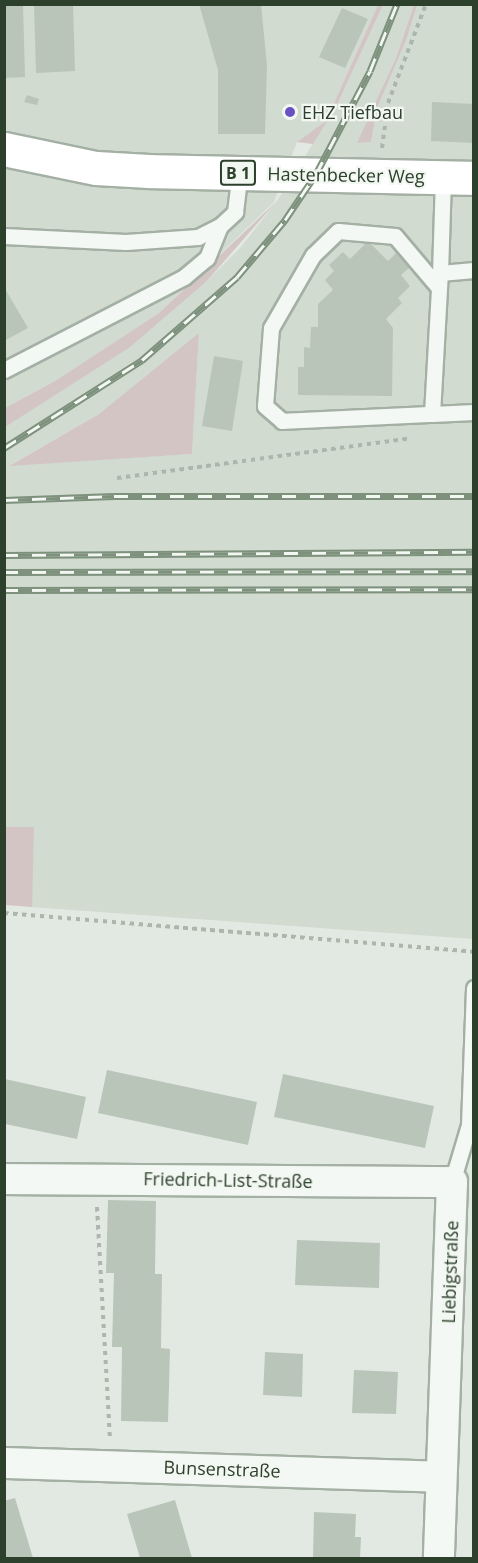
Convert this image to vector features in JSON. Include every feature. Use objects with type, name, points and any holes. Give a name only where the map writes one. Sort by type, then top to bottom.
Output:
[{"type":"main road","name":"Hastenbecker Weg","points":[[4,149],[96,168],[458,178]]},
{"type":"street","name":"Friedrich-List-Straße","points":[[4,1179],[452,1182]]},
{"type":"street","name":"Liebigstraße","points":[[439,1558],[440,1477],[462,1285],[452,1182]]},
{"type":"street","name":"Bunsenstraße","points":[[4,1463],[440,1477]]},
{"type":"lane","points":[[4,236],[126,242],[198,237],[220,226],[235,212],[239,201],[240,173]]},
{"type":"lane","points":[[432,414],[440,280],[458,178]]},
{"type":"lane","points":[[4,370],[184,277],[207,258],[220,226]]},
{"type":"lane","points":[[440,280],[395,236],[338,231],[313,255],[293,295],[271,328],[266,406],[282,421],[474,412]]},
{"type":"lane","points":[[440,280],[474,270]]},
{"type":"lane","name":"Liebigstraße","points":[[452,1182],[469,1125],[474,988]]},
{"type":"path","points":[[380,175],[388,103],[426,4]]},
{"type":"path","points":[[117,478],[411,438],[432,414]]},
{"type":"path","points":[[4,913],[474,952]]},
{"type":"path","points":[[95,1179],[112,1466]]},
{"type":"shaded area","points":[[5,5],[378,5],[326,121],[297,142],[274,202],[159,313],[55,381],[5,408]]},
{"type":"shaded area","points":[[378,5],[383,5],[336,107],[313,144],[297,142],[326,121]]},
{"type":"shaded area","points":[[383,5],[414,5],[396,58],[358,143],[371,142],[377,108],[417,5],[473,5],[473,939],[30,907],[34,828],[5,827],[4,427],[129,348],[206,282],[240,248],[277,201],[336,107]],"holes":[[[199,334],[192,454],[10,465],[99,414]]]},
{"type":"shaded area","points":[[414,5],[417,5],[406,40],[377,108],[371,142],[357,143],[396,58]]},
{"type":"shaded area","points":[[277,201],[206,282],[129,348],[5,427],[5,408],[55,381],[159,313]]},
{"type":"shaded area","points":[[199,333],[192,454],[9,466],[99,414]]},
{"type":"shaded area","points":[[4,827],[34,827],[32,907],[5,905]]},
{"type":"building","points":[[4,4],[23,4],[25,77],[4,78]]},
{"type":"building","points":[[34,4],[73,4],[75,71],[36,73]]},
{"type":"building","points":[[199,4],[261,4],[267,66],[265,134],[218,134],[218,70]]},
{"type":"building","points":[[342,8],[368,19],[345,68],[319,57]]},
{"type":"building","points":[[27,95],[39,99],[37,105],[24,102]]},
{"type":"building","points":[[432,102],[474,104],[474,143],[431,141]]},
{"type":"building","points":[[368,241],[388,261],[396,253],[409,268],[401,275],[410,286],[398,298],[402,303],[386,319],[393,328],[392,396],[298,395],[298,367],[304,367],[304,347],[310,348],[311,327],[318,327],[318,304],[333,290],[325,280],[334,271],[329,265],[343,252],[350,259]]},
{"type":"building","points":[[4,287],[28,328],[4,341]]},
{"type":"building","points":[[214,356],[243,361],[232,431],[202,426]]},
{"type":"building","points":[[107,1070],[257,1102],[248,1145],[98,1113]]},
{"type":"building","points":[[283,1074],[434,1106],[425,1148],[274,1117]]},
{"type":"building","points":[[5,1079],[86,1097],[77,1139],[5,1124]]},
{"type":"building","points":[[108,1200],[156,1201],[155,1274],[162,1274],[161,1348],[170,1349],[168,1422],[121,1421],[122,1347],[112,1347],[114,1273],[106,1273]]},
{"type":"building","points":[[297,1240],[380,1243],[379,1288],[295,1285]]},
{"type":"building","points":[[265,1352],[303,1354],[302,1397],[263,1395]]},
{"type":"building","points":[[354,1370],[398,1372],[396,1414],[352,1413]]},
{"type":"building","points":[[15,1498],[33,1558],[4,1558],[4,1501]]},
{"type":"building","points":[[175,1500],[192,1558],[140,1558],[127,1514]]},
{"type":"building","points":[[314,1512],[356,1514],[355,1537],[361,1537],[360,1558],[313,1558]]},
{"type":"railway","points":[[4,448],[142,360],[237,277],[285,220],[316,174],[370,71],[397,4]]},
{"type":"railway","points":[[4,500],[114,496],[474,496]]},
{"type":"railway","points":[[4,555],[474,552]]},
{"type":"railway","points":[[4,572],[474,571]]},
{"type":"railway","points":[[4,590],[474,589]]},
{"type":"place","name":"EHZ Tiefbau","points":[[290,112]]}]
